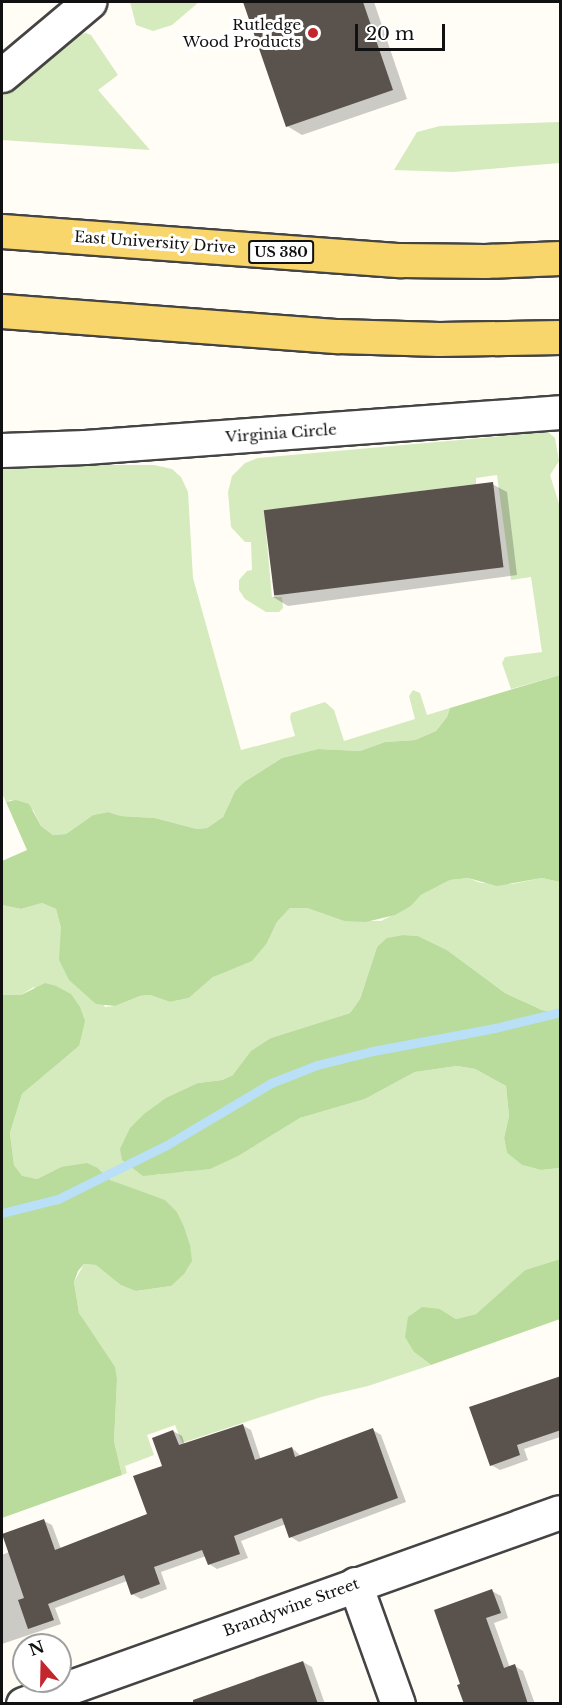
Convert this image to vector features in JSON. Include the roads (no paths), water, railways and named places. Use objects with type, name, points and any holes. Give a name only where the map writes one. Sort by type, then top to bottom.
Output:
[{"type":"main road","name":"East University Drive","points":[[2,231],[400,260],[485,261],[561,258]]},
{"type":"main road","points":[[2,311],[338,336],[439,339],[561,337]]},
{"type":"street","points":[[2,75],[89,2]]},
{"type":"street","name":"Virginia Circle","points":[[2,450],[85,447],[561,412]]},
{"type":"street","name":"Brandywine Street","points":[[24,1703],[561,1512]]},
{"type":"street","points":[[355,1584],[398,1704]]},
{"type":"waterway","points":[[2,1213],[58,1199],[165,1146],[271,1083],[317,1065],[560,1012]]},
{"type":"place","name":"Rutledge Wood Products","points":[[313,33]]}]
